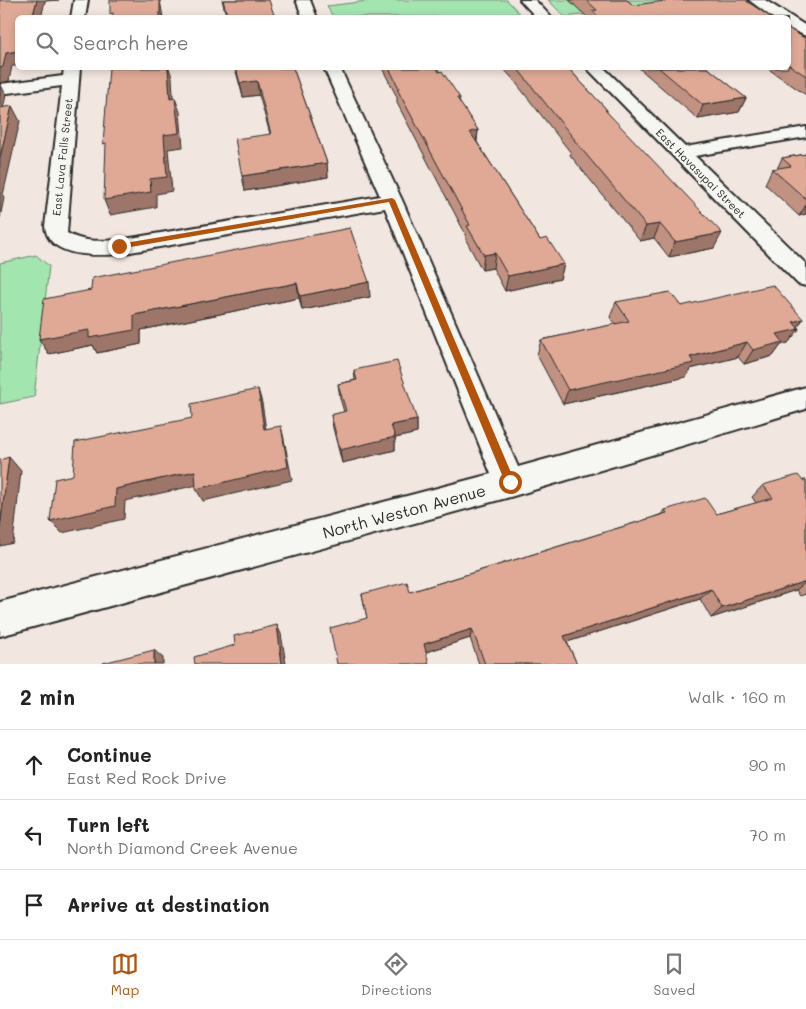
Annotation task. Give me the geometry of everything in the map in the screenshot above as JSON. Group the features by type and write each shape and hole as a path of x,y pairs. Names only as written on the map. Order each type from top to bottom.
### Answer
{"street":[{"path":"78,15 81,0"},
{"path":"303,0 309,15"},
{"path":"527,0 542,15"},
{"path":"756,0 778,15"},
{"path":"791,23 806,32"},
{"path":"333,70 392,200 510,482"},
{"name":"East Havasupai Street","path":"597,70 806,278"},
{"path":"0,89 71,74"},
{"name":"East Lava Falls Street","path":"71,74 56,226 57,236 65,242 81,248 119,246 392,200"},
{"path":"681,153 806,132"},
{"name":"North Weston Avenue","path":"0,619 510,482 806,398"}],"green space":[{"path":"375,0 507,0 521,15 332,15 327,6"},
{"path":"548,0 704,0 581,15 563,15"},
{"path":"36,255 49,266 34,397 0,404 0,263"}],"building":[{"path":"0,0 37,0 33,15 15,15 15,52 6,53 3,67 0,68"},
{"path":"110,0 160,1 160,15 110,14"},
{"path":"223,0 269,0 274,15 227,15"},
{"path":"586,0 627,0 633,5 673,0 745,0 768,15 597,15 592,11 597,10"},
{"path":"791,30 806,39 806,76 791,66"},
{"path":"109,70 168,70 170,99 175,98 179,133 164,135 167,177 150,179 151,192 104,200 106,143 103,144"},
{"path":"237,70 294,70 327,163 242,176 235,139 271,134 257,81 240,83"},
{"path":"390,70 442,71 478,130 470,132 540,240 547,238 564,264 508,276 495,253 484,255 467,226 470,225 397,89 399,88"},
{"path":"519,70 570,70 607,110 605,110 722,233 675,242 660,224 646,226"},
{"path":"661,70 711,70 746,98 703,105"},
{"path":"12,106 0,157 0,108"},
{"path":"806,154 806,199 772,169 791,166 782,158"},
{"path":"350,228 369,282 300,296 297,283 134,315 134,330 89,338 89,330 39,339 44,299 91,290 92,278"},
{"path":"773,285 803,319 793,322 799,329 777,334 783,342 753,350 747,342 690,357 694,363 568,390 541,340 629,321 616,302 670,292 681,306"},
{"path":"397,361 417,420 391,425 395,437 340,450 331,415 346,411 338,384 357,380 354,370"},
{"path":"258,389 264,429 281,426 288,467 196,489 195,471 116,489 115,506 50,521 55,479 73,475 75,442 192,418 191,404"},
{"path":"9,457 0,527 0,460"},
{"path":"798,475 803,481 806,480 806,581 722,608 711,589 564,636 577,664 485,664 472,629 424,644 429,664 337,664 330,628 367,618 362,594 407,582 410,592 667,513 665,510 705,498 716,514 773,498 763,485"},
{"path":"277,625 282,664 195,664 194,657 235,645 234,636"},
{"path":"154,650 154,664 103,664 103,663"}],"route":[{"path":"119,246 392,200 510,482"}]}
